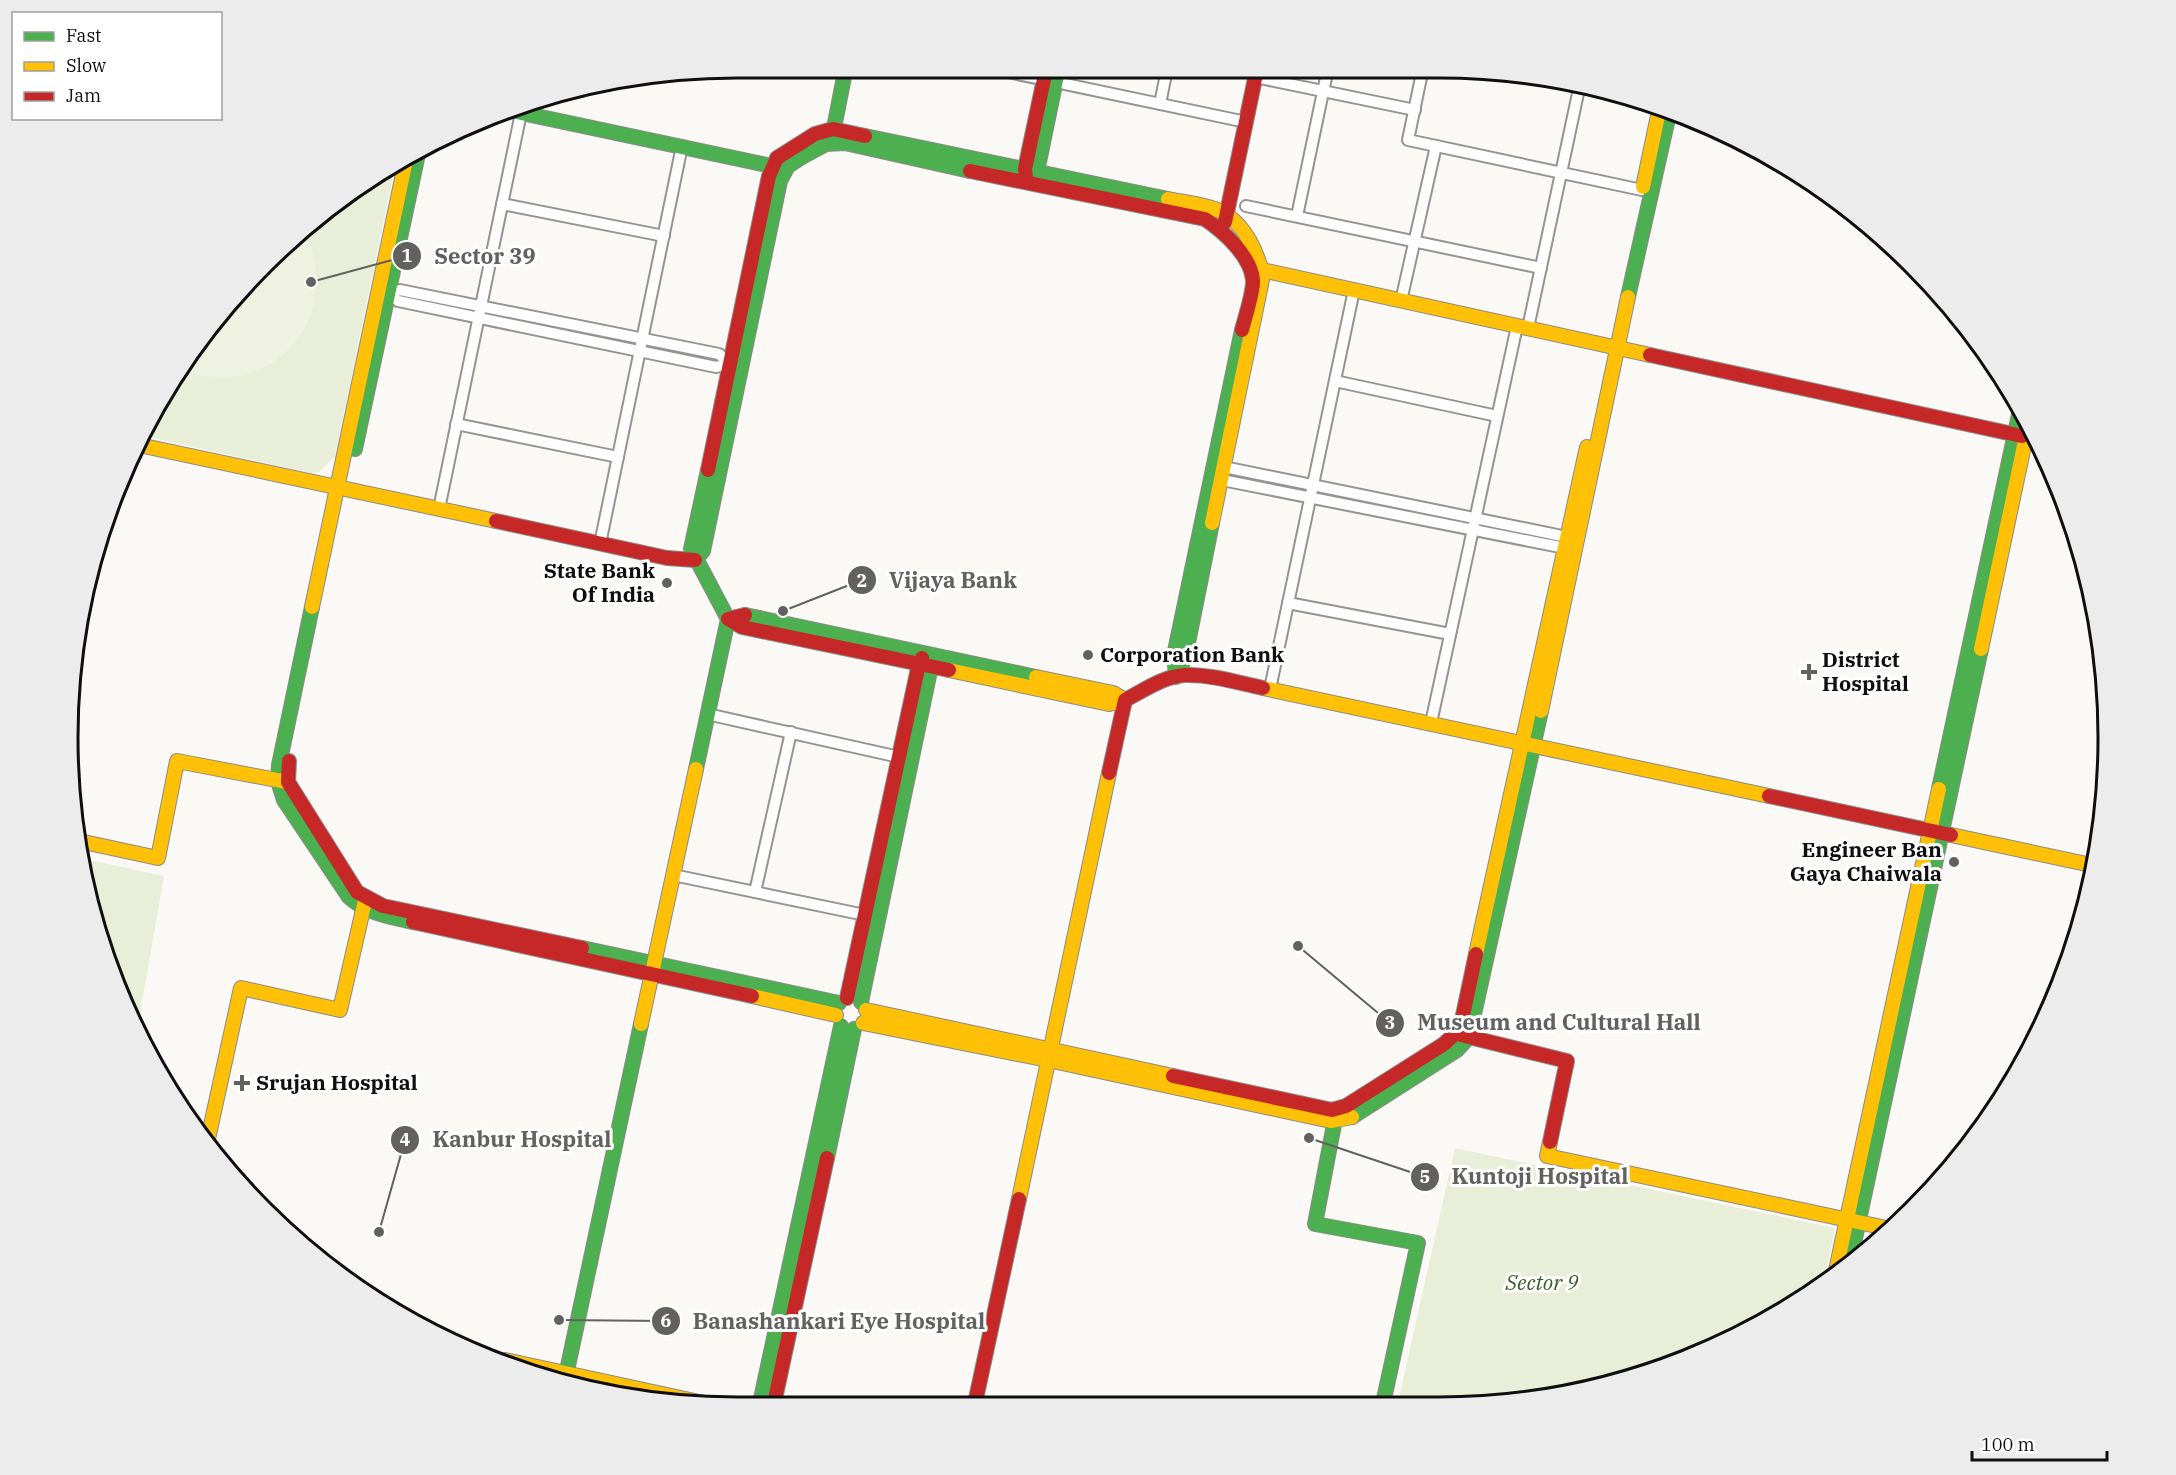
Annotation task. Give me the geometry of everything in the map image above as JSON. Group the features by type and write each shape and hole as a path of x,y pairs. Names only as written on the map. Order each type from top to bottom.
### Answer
{"street":[{"path":"830,144 843,78"},
{"path":"1030,175 1050,78"},
{"path":"1062,78 1160,104 1246,122"},
{"path":"1160,104 1165,78"},
{"path":"1223,230 1255,78"},
{"path":"1275,78 1323,91 1415,110"},
{"path":"1297,216 1326,78"},
{"path":"1421,78 1408,140 1642,190"},
{"path":"1431,723 1497,416 1541,268 1579,94"},
{"path":"523,114 780,167"},
{"path":"1613,347 1658,116"},
{"path":"439,509 502,204 513,118"},
{"path":"1463,1035 1462,1020 1528,744 1569,543 1668,119"},
{"path":"695,560 703,551 780,181 780,167 777,158 815,134 833,129 1030,175 1205,219 1223,230 1248,262 1263,275 1185,658 1176,677"},
{"path":"1125,700 1113,693 742,627 728,619 691,549 768,176 780,167 826,144 845,143 1215,209 1236,221 1258,257 1174,656 1176,677"},
{"path":"600,544 682,146"},
{"path":"1401,301 1436,146"},
{"path":"416,162 279,765 284,800 349,897 365,903 374,914 652,969 1049,1055 1332,1110 1336,1115"},
{"path":"342,489 404,168"},
{"path":"502,204 664,236"},
{"path":"1246,206 1541,268"},
{"path":"1256,271 2023,433"},
{"path":"1270,689 1354,291"},
{"path":"388,294 398,301 480,312 719,354 730,363"},
{"path":"480,312 716,367 730,363"},
{"path":"1335,381 1497,416"},
{"path":"456,424 618,457"},
{"path":"1840,1261 1853,1221 1936,832 2025,437"},
{"path":"146,446 666,558 695,560"},
{"path":"1223,473 1313,485 1475,518 1569,543"},
{"path":"1223,473 1311,498 1473,530 1569,543"},
{"path":"1288,603 1450,634"},
{"path":"566,1375 728,619"},
{"path":"761,1397 851,1013 865,915 899,757 925,661"},
{"path":"775,1397 851,1013 925,661"},
{"path":"1125,700 1156,684 1184,675 1220,679 2085,864"},
{"path":"976,1397 1125,700"},
{"path":"707,714 899,757"},
{"path":"755,892 791,732"},
{"path":"87,843 158,858 177,761 283,782"},
{"path":"673,875 865,915"},
{"path":"209,1133 241,988 340,1010 365,903"},
{"path":"1384,1397 1418,1243 1315,1224 1336,1115 1363,1095 1444,1044 1463,1035 1567,1061 1547,1156 1880,1227"},
{"path":"1851,1252 1853,1221"}],"green space":[{"path":"393,175 335,456 319,472 311,473 151,437 189,371 214,336 271,271 336,214"},
{"path":"307,239 316,270 316,291 312,311 291,347 275,361 246,374 218,377 188,373 214,336 271,271"},
{"path":"90,860 164,876 140,1015 113,949 100,908"},
{"name":"Sector 9","path":"1455,1148 1835,1228 1826,1271 1768,1309 1691,1347 1609,1375 1567,1384 1482,1396 1399,1397"}],"traffic: fast":[{"path":"832,138 844,78"},
{"path":"1031,178 1037,172 1056,78"},
{"path":"525,114 781,168"},
{"path":"1628,297 1668,120"},
{"path":"865,136 1168,199"},
{"path":"695,560 703,551 780,181 788,166 826,144 845,143 970,171"},
{"path":"355,449 416,162"},
{"path":"1176,675 1174,656 1242,330"},
{"path":"1939,789 2017,422"},
{"path":"696,769 728,619 691,549 708,470"},
{"path":"1176,677 1185,658 1212,523"},
{"path":"312,607 279,765 278,781 284,800 349,897 371,911 413,922"},
{"path":"745,615 1036,677"},
{"path":"1852,1250 1981,649"},
{"path":"861,1002 931,666 927,658"},
{"path":"1352,1117 1457,1050 1469,1037 1541,711"},
{"path":"582,948 839,1003"},
{"path":"566,1375 641,1024"},
{"path":"761,1397 841,1026"},
{"path":"827,1158 854,1029"},
{"path":"1336,1114 1315,1224 1418,1243 1384,1397"}],"traffic: slow":[{"path":"1643,187 1658,116"},
{"path":"312,607 404,168"},
{"path":"1168,199 1215,209 1233,220 1252,245 1263,275 1212,523"},
{"path":"1256,271 1262,270 1650,355"},
{"path":"1541,711 1628,297"},
{"path":"1981,649 2026,438"},
{"path":"146,446 496,521"},
{"path":"1476,954 1587,447"},
{"path":"949,670 1109,704 1125,700 1113,693 1036,677"},
{"path":"1263,688 1769,796"},
{"path":"87,843 158,858 177,761 287,782"},
{"path":"641,1024 696,769"},
{"path":"1019,1199 1109,773"},
{"path":"1838,1263 1939,789"},
{"path":"1951,835 2085,864"},
{"path":"209,1133 241,988 340,1010 365,901"},
{"path":"752,996 836,1015"},
{"path":"866,1010 1173,1076"},
{"path":"863,1023 1331,1121 1352,1117"},
{"path":"1550,1142 1547,1156 1880,1227"},
{"path":"551,1370 639,1389"}],"traffic: jam":[{"path":"1026,178 1025,169 1044,78"},
{"path":"1225,222 1255,78"},
{"path":"708,470 769,176 777,158 815,134 833,129 865,136"},
{"path":"970,171 1205,219 1235,245 1251,271 1252,291 1242,330"},
{"path":"1650,355 2022,436"},
{"path":"496,521 667,558 695,560"},
{"path":"745,615 728,619 742,627 949,670"},
{"path":"847,998 922,658"},
{"path":"1109,773 1125,700 1162,681 1185,675 1214,677 1263,688"},
{"path":"289,761 288,782 357,892 383,906 582,948"},
{"path":"1769,796 1951,835"},
{"path":"413,922 752,996"},
{"path":"1173,1076 1332,1110 1346,1106 1444,1044 1456,1033 1462,1020 1476,954"},
{"path":"1461,1035 1567,1061 1550,1142"},
{"path":"775,1397 827,1158"},
{"path":"976,1397 1019,1199"}],"place":[{"name":"Sector 39","path":"311,282"},
{"name":"State Bank Of India","path":"667,583"},
{"name":"Vijaya Bank","path":"783,611"},
{"name":"Corporation Bank","path":"1088,655"},
{"name":"District Hospital","path":"1809,672"},
{"name":"Engineer Ban Gaya Chaiwala","path":"1954,862"},
{"name":"Museum and Cultural Hall","path":"1298,946"},
{"name":"Srujan Hospital","path":"242,1083"},
{"name":"Kuntoji Hospital","path":"1309,1138"},
{"name":"Kanbur Hospital","path":"379,1232"},
{"name":"Banashankari Eye Hospital","path":"559,1320"}]}
